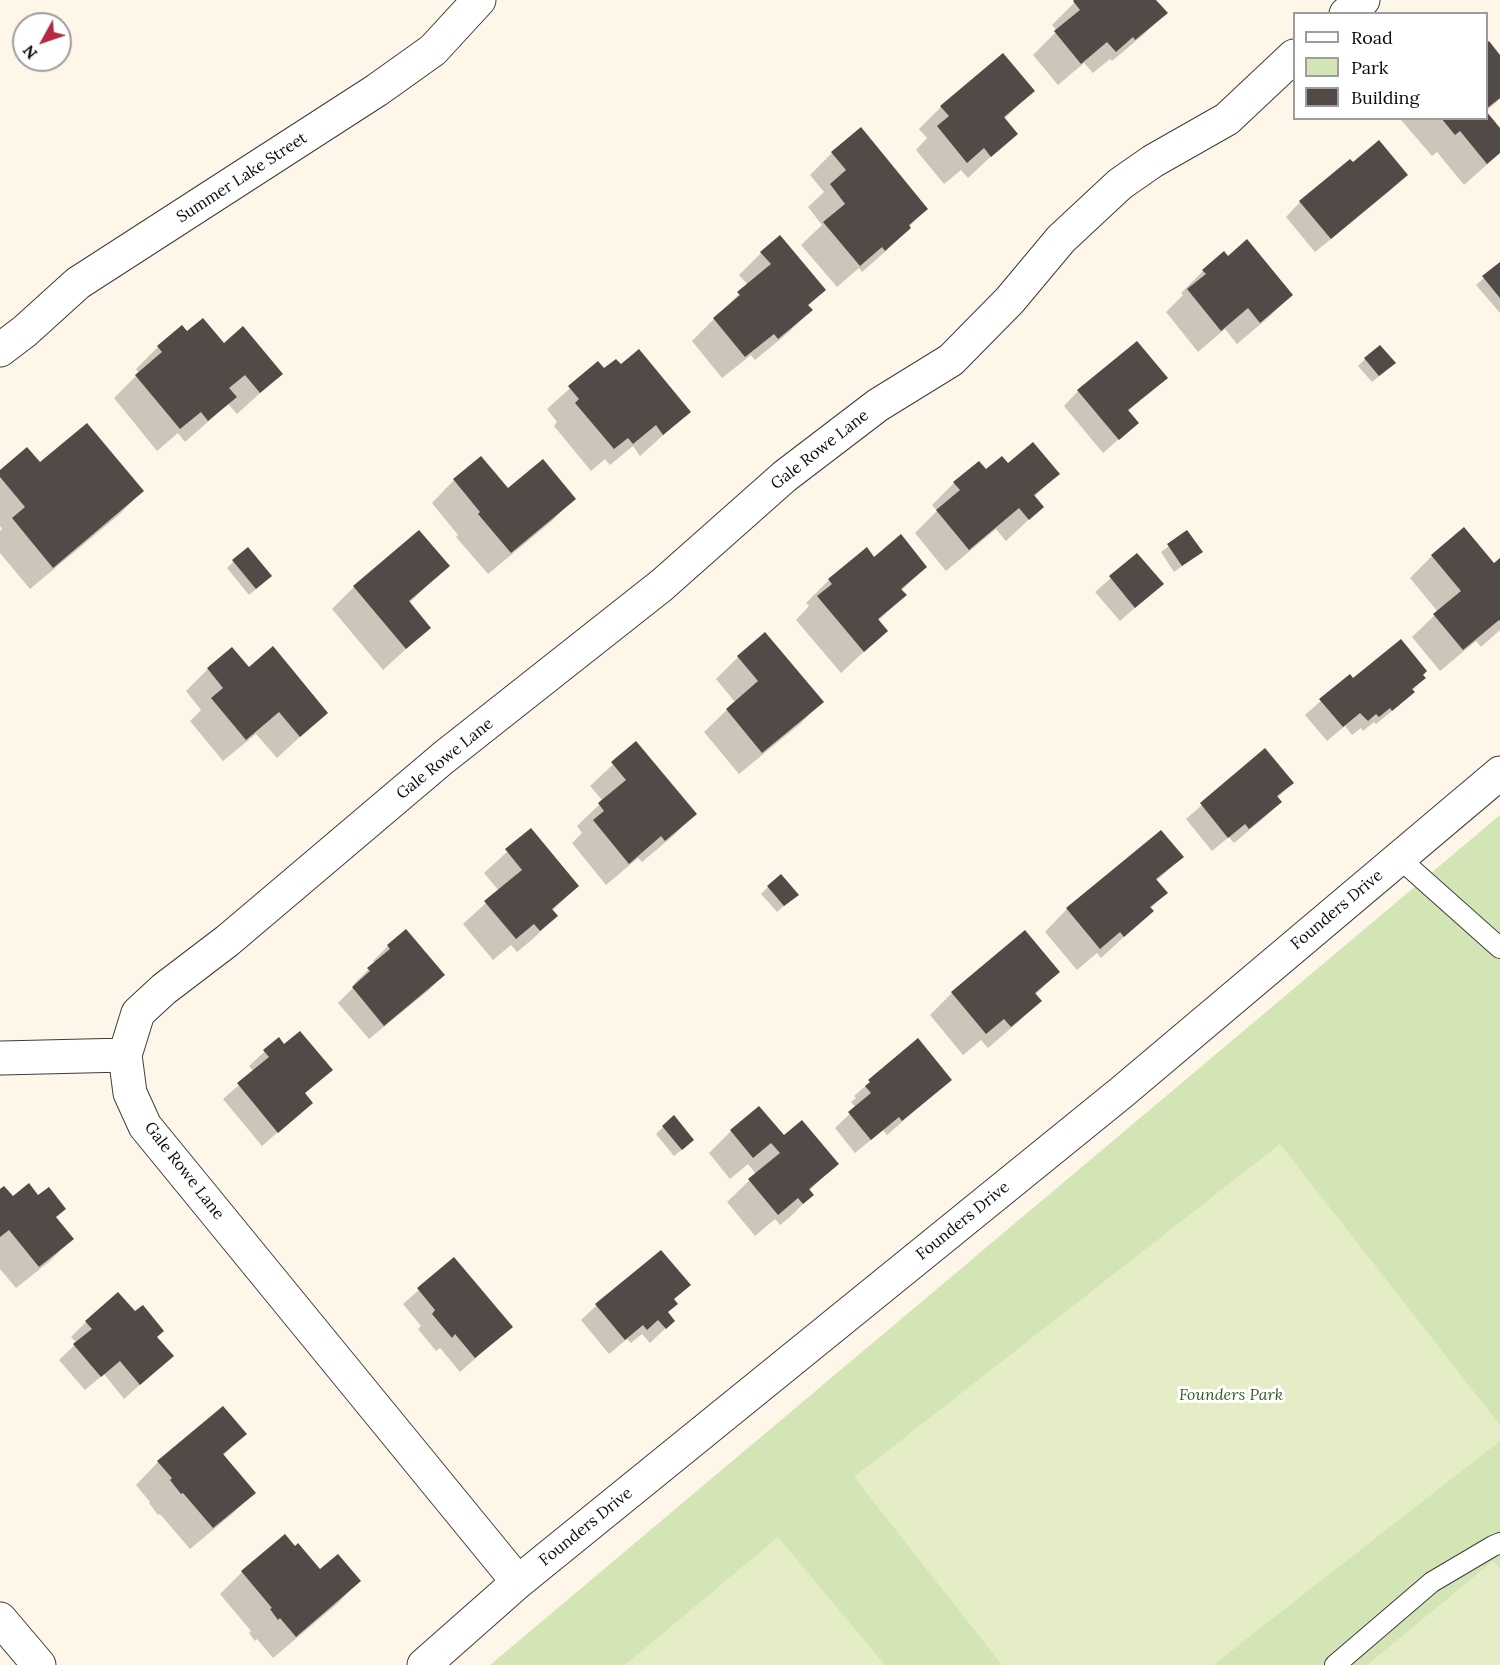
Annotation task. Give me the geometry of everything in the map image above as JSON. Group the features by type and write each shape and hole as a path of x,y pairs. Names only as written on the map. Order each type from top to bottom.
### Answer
{"street":[{"name":"Summer Lake Street","path":"0,350 25,331 78,283 377,90 433,50 479,0"},
{"path":"1349,12 1363,0"},
{"name":"Gale Rowe Lane","path":"519,1582 146,1126 130,1093 125,1055 138,1013 164,989 227,941 443,758 662,585 785,476 878,405 951,360 1010,300 1061,239 1120,184 1153,161 1227,119 1293,57"},
{"name":"Founders Drive","path":"424,1665 519,1582 1122,1092 1500,773"},
{"path":"2,1058 125,1055"},
{"path":"0,1619 39,1665"}],"lane":[{"path":"1399,858 1500,948"},
{"path":"1335,1665 1432,1582 1500,1543"}],"green space":[{"name":"Founders Park","path":"1500,815 1500,1665 490,1665"},
{"path":"1280,1144 1500,1425 1500,1441 1213,1665 1002,1665 854,1477"},
{"path":"778,1537 885,1665 625,1665"},
{"path":"1493,1561 1500,1569 1500,1665 1367,1665"}],"building":[{"path":"1074,0 1156,0 1168,13 1135,40 1133,37 1116,52 1107,42 1081,64 1054,31 1080,10"},
{"path":"1488,42 1500,55 1500,98 1488,107"},
{"path":"1003,53 1035,91 1004,117 1018,134 991,157 984,148 967,163 937,126 949,116 940,106"},
{"path":"1488,113 1500,128 1500,153 1487,164 1460,131 1455,135 1443,120 1488,120"},
{"path":"861,127 928,209 909,225 911,228 885,251 882,247 860,266 823,222 845,204 830,184 846,170 831,152"},
{"path":"1379,140 1408,175 1331,239 1299,201 1350,159 1353,162"},
{"path":"780,235 826,290 808,305 813,310 778,339 774,334 745,357 713,318 740,295 737,292 771,264 760,252"},
{"path":"1247,239 1293,295 1260,323 1248,308 1221,331 1187,289 1206,274 1202,270 1224,251 1228,256"},
{"path":"1500,262 1500,298 1482,276"},
{"path":"203,318 224,343 243,326 283,374 260,393 245,375 229,388 237,397 208,421 201,412 180,429 135,375 162,352 157,346 182,325 187,331"},
{"path":"1137,341 1168,378 1128,410 1139,423 1119,440 1077,390"},
{"path":"1380,345 1396,363 1379,376 1364,358"},
{"path":"639,349 691,412 663,435 656,425 633,444 628,438 614,449 575,403 579,399 568,386 598,361 604,368 616,359 621,364"},
{"path":"87,423 144,491 53,568 12,518 25,507 0,477 0,470 27,447 40,462"},
{"path":"1033,442 1060,474 1034,495 1044,507 1029,520 1019,508 969,550 936,510 960,490 953,482 979,461 986,469 1002,456 1008,463"},
{"path":"481,456 508,488 543,459 576,499 511,553 478,514 480,512 453,479"},
{"path":"1464,527 1494,563 1500,558 1500,621 1463,650 1433,614 1461,591 1431,555"},
{"path":"419,530 450,566 409,601 431,628 406,649 353,586"},
{"path":"1187,530 1203,552 1182,566 1167,544"},
{"path":"901,534 927,567 901,589 907,595 878,619 888,631 864,652 817,596 832,584 828,579 867,547 874,557"},
{"path":"248,547 272,576 256,589 232,560"},
{"path":"1137,553 1164,584 1135,608 1109,576"},
{"path":"765,632 824,702 762,753 726,709 758,681 737,656"},
{"path":"1401,639 1427,671 1423,675 1426,678 1412,689 1415,692 1392,711 1390,708 1379,717 1376,714 1368,721 1360,713 1343,727 1319,699 1350,674 1353,678"},
{"path":"273,646 328,713 300,737 279,712 246,740 211,698 223,688 207,668 232,647 249,667"},
{"path":"636,741 697,814 665,841 661,836 629,864 593,820 604,811 598,803 626,780 611,762"},
{"path":"1265,748 1294,783 1277,796 1282,802 1249,829 1245,824 1228,838 1200,803"},
{"path":"531,828 579,886 552,909 558,916 540,931 534,924 516,939 484,901 522,870 505,849"},
{"path":"1161,830 1184,857 1156,879 1168,893 1150,907 1154,911 1124,937 1120,932 1100,949 1066,908"},
{"path":"781,874 799,895 784,906 767,886"},
{"path":"406,929 445,975 384,1026 352,987 370,971 367,968 390,949 387,945"},
{"path":"1025,930 1060,972 1035,993 1042,1001 1011,1027 1004,1019 986,1034 951,992"},
{"path":"300,1031 333,1070 305,1093 313,1103 278,1133 237,1083 269,1057 263,1050 279,1037 284,1044"},
{"path":"918,1038 952,1080 902,1121 899,1117 871,1140 848,1112 871,1093 865,1086 870,1082 868,1080"},
{"path":"759,1106 784,1135 802,1120 839,1164 809,1189 814,1195 803,1204 798,1198 778,1215 748,1179 780,1153 771,1143 753,1158 730,1130"},
{"path":"674,1115 694,1140 682,1150 662,1126"},
{"path":"29,1183 38,1195 49,1187 66,1209 56,1217 74,1239 39,1267 9,1230 0,1237 0,1189 4,1186 13,1196"},
{"path":"661,1250 691,1285 674,1299 678,1304 668,1312 675,1321 666,1329 658,1320 647,1330 643,1325 625,1340 595,1304"},
{"path":"454,1257 513,1327 475,1358 455,1334 452,1338 432,1314 435,1310 417,1288"},
{"path":"118,1292 135,1311 143,1305 164,1331 157,1337 174,1356 140,1385 120,1361 101,1377 73,1344 92,1329 85,1321"},
{"path":"223,1406 247,1434 223,1454 256,1493 213,1528 183,1493 181,1494 170,1480 172,1478 157,1461"},
{"path":"285,1534 295,1546 298,1543 320,1569 338,1554 361,1581 296,1637 280,1618 278,1620 270,1609 272,1608 241,1571"}]}
